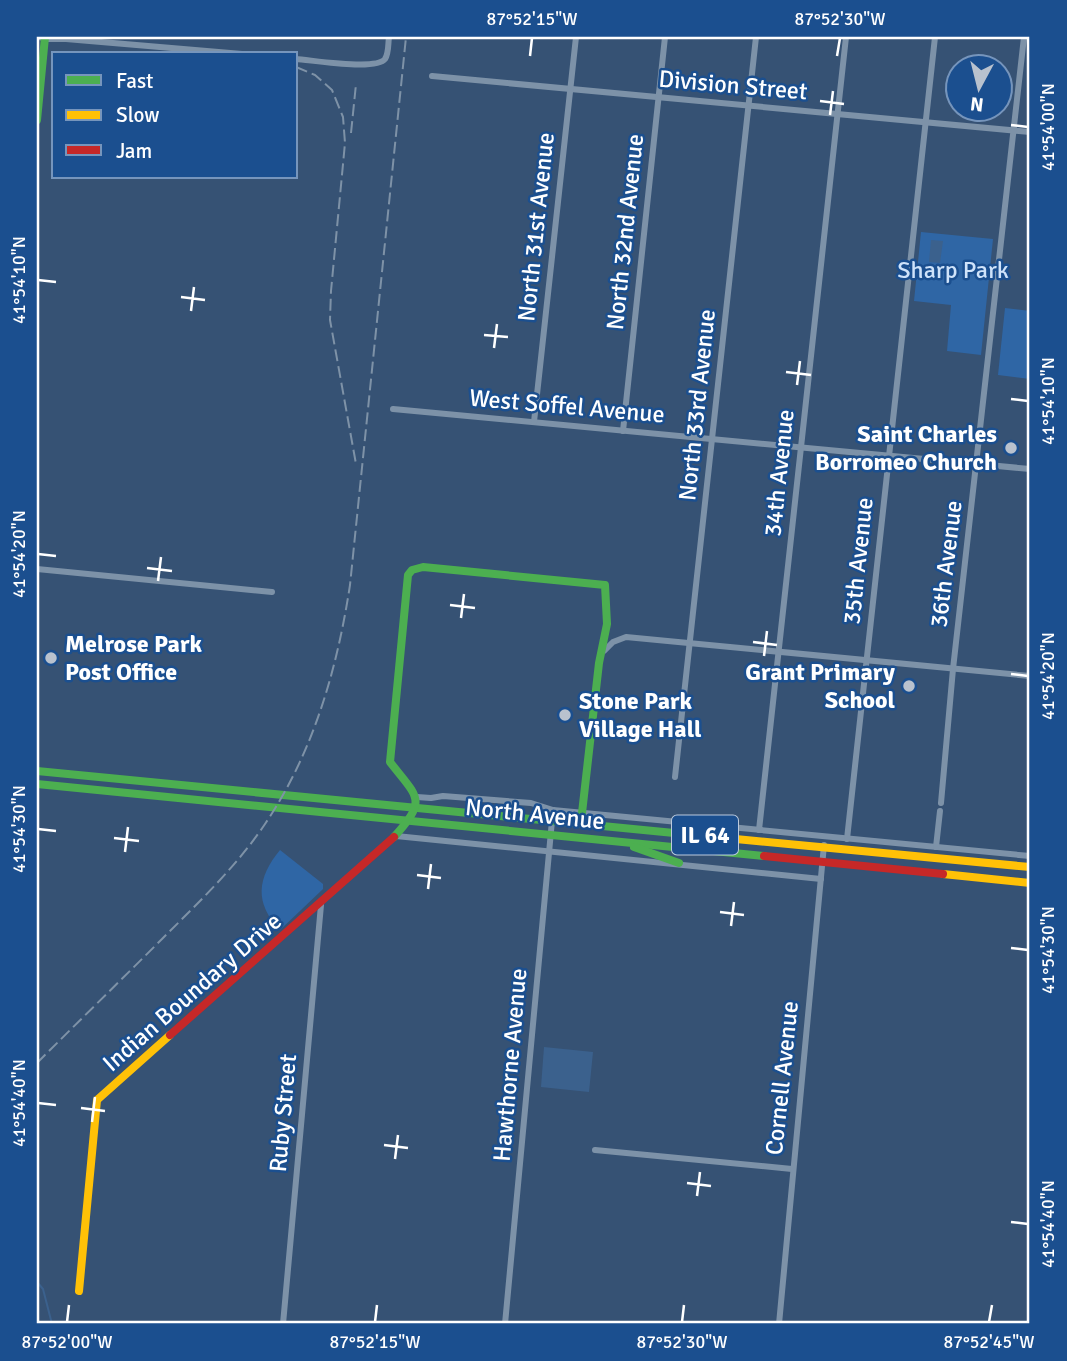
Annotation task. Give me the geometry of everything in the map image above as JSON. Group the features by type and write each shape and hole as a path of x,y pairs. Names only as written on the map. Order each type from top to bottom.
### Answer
{"main road":[{"path":"37,120 41,39"},
{"path":"417,808 417,797 390,762 408,575 412,570 423,567 605,585 608,597 604,651 599,663 582,813"},
{"name":"North Avenue","path":"37,771 1030,867"},
{"path":"61,787 62,773"},
{"path":"112,792 113,778"},
{"name":"North Avenue","path":"37,785 1029,882"},
{"name":"Indian Boundary Drive","path":"79,1291 97,1100 321,905 396,836 417,808"},
{"path":"617,827 626,817"},
{"path":"671,818 674,828 685,833"},
{"path":"612,842 679,863"}],"street":[{"path":"298,59 371,65 384,61 389,37"},
{"name":"North 31st Avenue","path":"534,422 576,37"},
{"name":"North 32nd Avenue","path":"623,431 665,37"},
{"name":"North 33rd Avenue","path":"675,777 756,37"},
{"name":"34th Avenue","path":"759,830 846,37"},
{"name":"35th Avenue","path":"847,839 935,37"},
{"name":"36th Avenue","path":"936,847 953,669 1024,37"},
{"path":"41,39 219,52"},
{"name":"Division Street","path":"432,76 1030,132"},
{"name":"West Soffel Avenue","path":"393,409 1030,469"},
{"path":"37,569 272,592"},
{"path":"604,651 613,642 626,637 1030,676"},
{"name":"North Avenue","path":"417,797 431,799 443,796 531,803 553,810 671,818 825,837 1030,856"},
{"name":"Hawthorne Avenue","path":"505,1324 553,810"},
{"name":"North Avenue","path":"396,836 821,878"},
{"name":"Cornell Avenue","path":"779,1324 825,837"},
{"name":"Ruby Street","path":"283,1324 321,905"},
{"path":"595,1150 792,1169"}],"green space":[{"name":"Sharp Park","path":"921,232 993,239 981,355 947,351 951,305 914,301"},
{"path":"1005,308 1030,311 1030,379 998,375"},
{"path":"280,850 323,884 323,889 280,930 266,910 262,890 267,871"}],"shaded area":[{"path":"931,240 943,241 940,263 929,262"},
{"path":"544,1047 593,1052 589,1092 541,1087"}],"waterway":[{"path":"37,1282 43,1289 52,1324"}],"railway":[{"path":"37,1063 203,898 242,855 282,797 297,769 321,710 338,648 350,585 406,37"},
{"path":"298,68 315,75 332,90 343,117 345,143 330,320 356,464"},
{"path":"351,133 356,84"}],"traffic: fast":[{"path":"37,120 45,37"},
{"path":"394,837 415,806 413,792 390,762 408,575 412,570 423,567 605,585 607,624 599,663 582,813"},
{"path":"37,771 715,837"},
{"path":"37,784 764,856"},
{"path":"634,847 679,863"}],"traffic: slow":[{"path":"715,837 1030,867"},
{"path":"943,874 1030,883"},
{"path":"79,1291 97,1100 170,1035"}],"traffic: jam":[{"path":"170,1035 394,837"},
{"path":"764,856 943,874"}],"place":[{"name":"Saint Charles Borromeo Church","path":"1011,448"},
{"name":"Melrose Park Post Office","path":"51,658"},
{"name":"Grant Primary School","path":"909,686"},
{"name":"Stone Park Village Hall","path":"565,715"}]}
